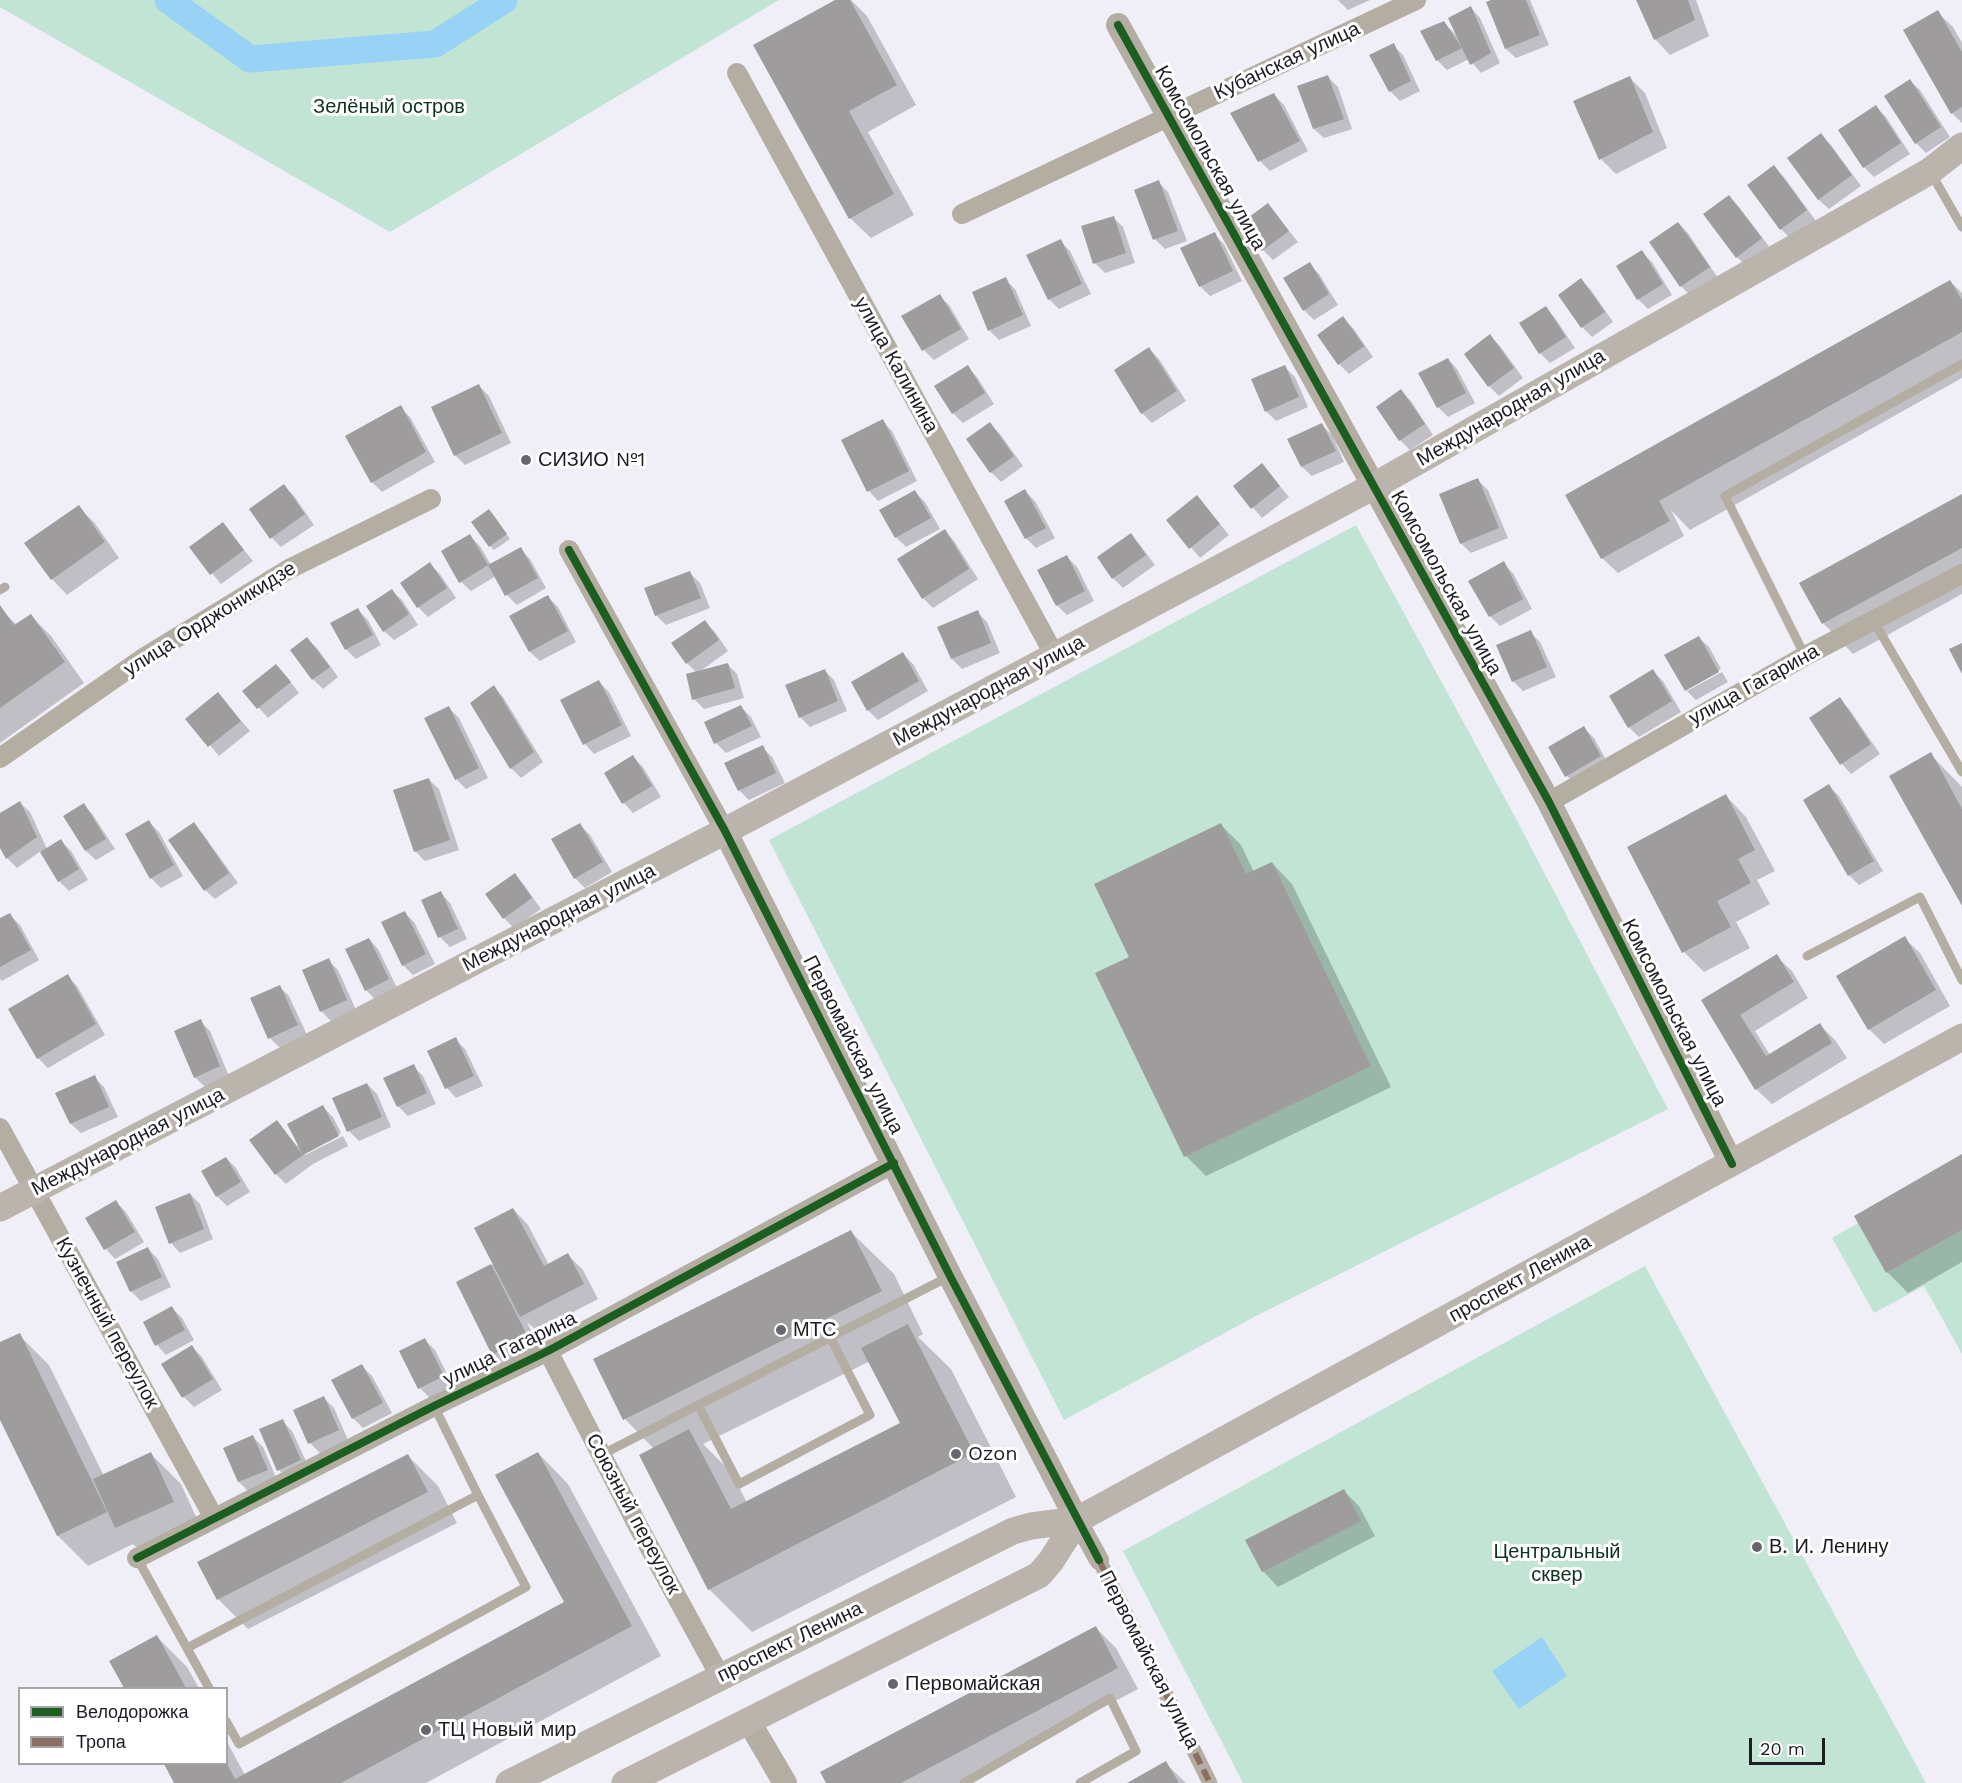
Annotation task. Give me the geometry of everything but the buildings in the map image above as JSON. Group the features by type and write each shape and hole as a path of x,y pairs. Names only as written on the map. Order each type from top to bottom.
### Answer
{"main road":[{"name":"Международная улица","path":"0,1208 725,831 1374,486 1930,171 1962,146"},
{"name":"проспект Ленина","path":"509,1783 1013,1531 1031,1526 1077,1520 1962,1037"},
{"name":"проспект Ленина","path":"626,1783 1039,1575 1051,1562 1077,1520"}],"street":[{"name":"Кубанская улица","path":"962,213 1416,0"},
{"name":"Комсомольская улица","path":"1118,25 1549,802 1732,1164"},
{"name":"улица Калинина","path":"737,73 1055,656"},
{"name":"улица Орджоникидзе","path":"0,758 145,657 289,569 431,499"},
{"name":"Первомайская улица","path":"569,550 725,831 950,1276 1099,1560 1210,1783"},
{"name":"улица Гагарина","path":"1549,802 1805,656 1962,574"},
{"name":"Кузнечный переулок","path":"0,1128 214,1518"},
{"name":"улица Гагарина","path":"137,1558 434,1406 548,1351 894,1163"},
{"name":"Союзный переулок","path":"548,1351 601,1455 720,1676"},
{"path":"748,1720 785,1783"}],"lane":[{"path":"1930,171 1962,226"},
{"path":"1805,656 1725,496 1962,364"},
{"path":"1873,620 1962,772"},
{"path":"1807,956 1920,897 1962,980"},
{"path":"601,1455 950,1276"},
{"path":"698,1405 739,1484 870,1415 830,1337"},
{"path":"228,1725 239,1744 526,1587 434,1406"},
{"path":"187,1648 478,1495"},
{"path":"137,1558 208,1687"},
{"path":"964,1783 1110,1698 1136,1751 1080,1783"}],"green space":[{"name":"Зелёный остров","path":"0,0 779,0 390,232 0,7"},
{"path":"1356,525 1514,815 1668,1109 1256,1316 1064,1420 769,840"},
{"path":"1858,1223 1886,1273 1962,1230 1962,1354 1924,1286 1874,1313 1832,1238"},
{"name":"Центральный сквер","path":"1645,1266 1926,1783 1243,1783 1123,1551"}],"water":[{"path":"1542,1637 1567,1676 1519,1709 1492,1671"}],"waterway":[{"path":"168,0 250,59 435,44 504,0"}],"marked path":[{"path":"1099,1560 1210,1783"}],"cycle path":[{"path":"1118,25 1549,802 1732,1164"},
{"path":"569,550 725,831 950,1276 1099,1560"},
{"path":"137,1558 434,1406 548,1351 894,1163"}],"place":[{"name":"СИЗИО №1","path":"526,460"},
{"name":"МТС","path":"781,1330"},
{"name":"Ozon","path":"956,1454"},
{"name":"В. И. Ленину","path":"1757,1547"},
{"name":"Первомайская","path":"893,1684"},
{"name":"ТЦ Новый мир","path":"426,1730"}]}
